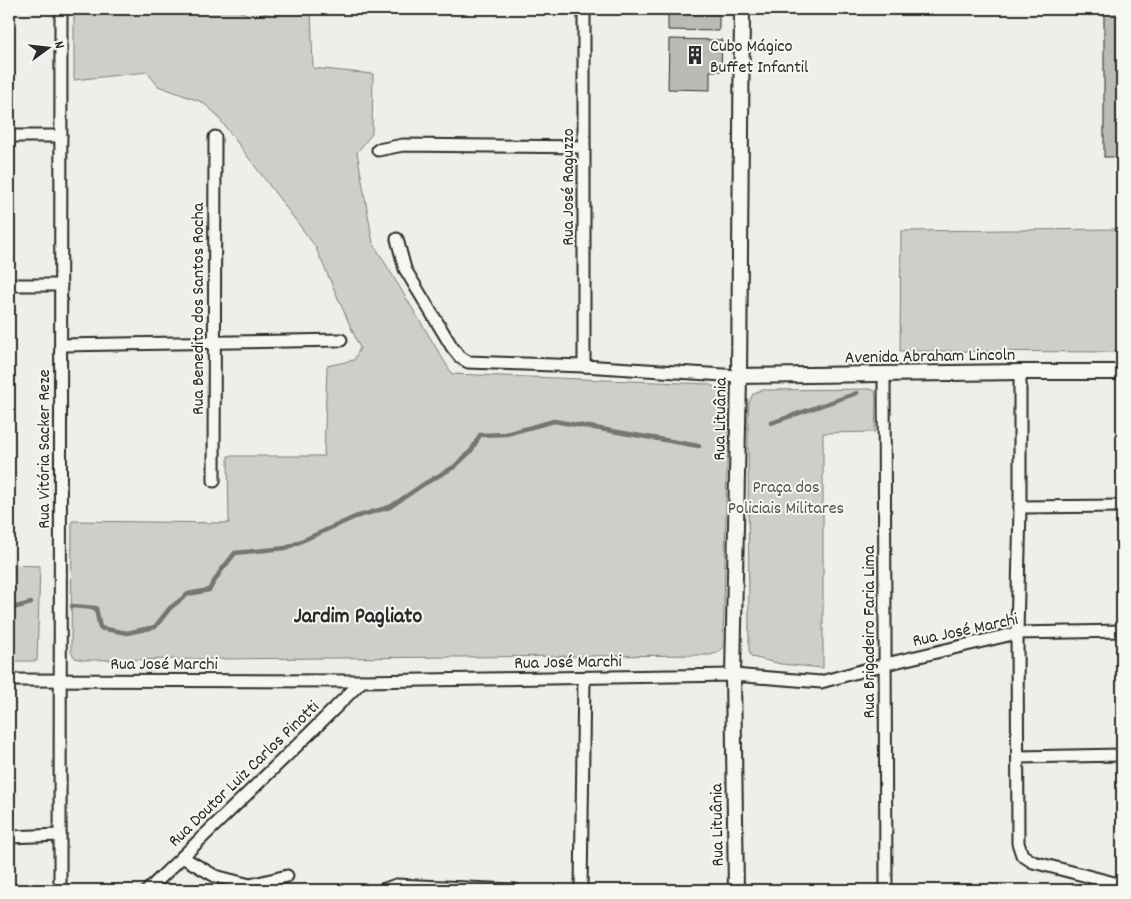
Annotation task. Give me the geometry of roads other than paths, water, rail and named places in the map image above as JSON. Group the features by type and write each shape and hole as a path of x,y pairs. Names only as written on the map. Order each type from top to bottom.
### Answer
{"street":[{"name":"Rua Vitória Sacker Reze","path":"60,890 61,9"},
{"name":"Rua José Raguzzo","path":"584,9 584,366"},
{"name":"Rua Lituânia","path":"736,890 733,675 739,376 742,9"},
{"path":"9,136 61,136"},
{"name":"Rua Benedito dos Santos Rocha","path":"214,480 215,137"},
{"path":"378,150 403,145 584,147"},
{"path":"397,239 405,269 452,347 460,357 468,362 584,366 739,376"},
{"path":"9,285 61,285"},
{"path":"61,345 341,340"},
{"path":"1020,372 1018,843 1022,855 1033,862 1122,885"},
{"name":"Avenida Abraham Lincoln","path":"739,376 1122,372"},
{"name":"Rua Brigadeiro Faria Lima","path":"884,374 886,890"},
{"path":"1020,506 1122,506"},
{"name":"Rua José Marchi","path":"9,680 362,681 733,675 822,682 886,664 1018,633 1122,631"},
{"path":"581,890 584,678"},
{"name":"Rua Doutor Luiz Carlos Pinotti","path":"148,890 362,681"},
{"path":"1018,757 1122,755"},
{"path":"9,837 60,836"},
{"path":"182,857 215,876 250,885 287,876"},
{"path":"382,890 396,885 515,890"}],"waterway":[{"path":"771,423 857,393"},
{"path":"72,606 96,608 100,628 127,633 155,627 170,608 188,594 209,590 235,553 286,548 355,517 390,507 454,467 471,451 480,435 506,434 554,421 699,446"},
{"path":"9,609 31,603"}],"place":[{"name":"Cubo Mágico Buffet Infantil","path":"695,55"}],"district":[{"name":"Jardim Pagliato","path":"358,614"}],"park label":[{"name":"Praça dos Policiais Militares","path":"786,496"}]}
